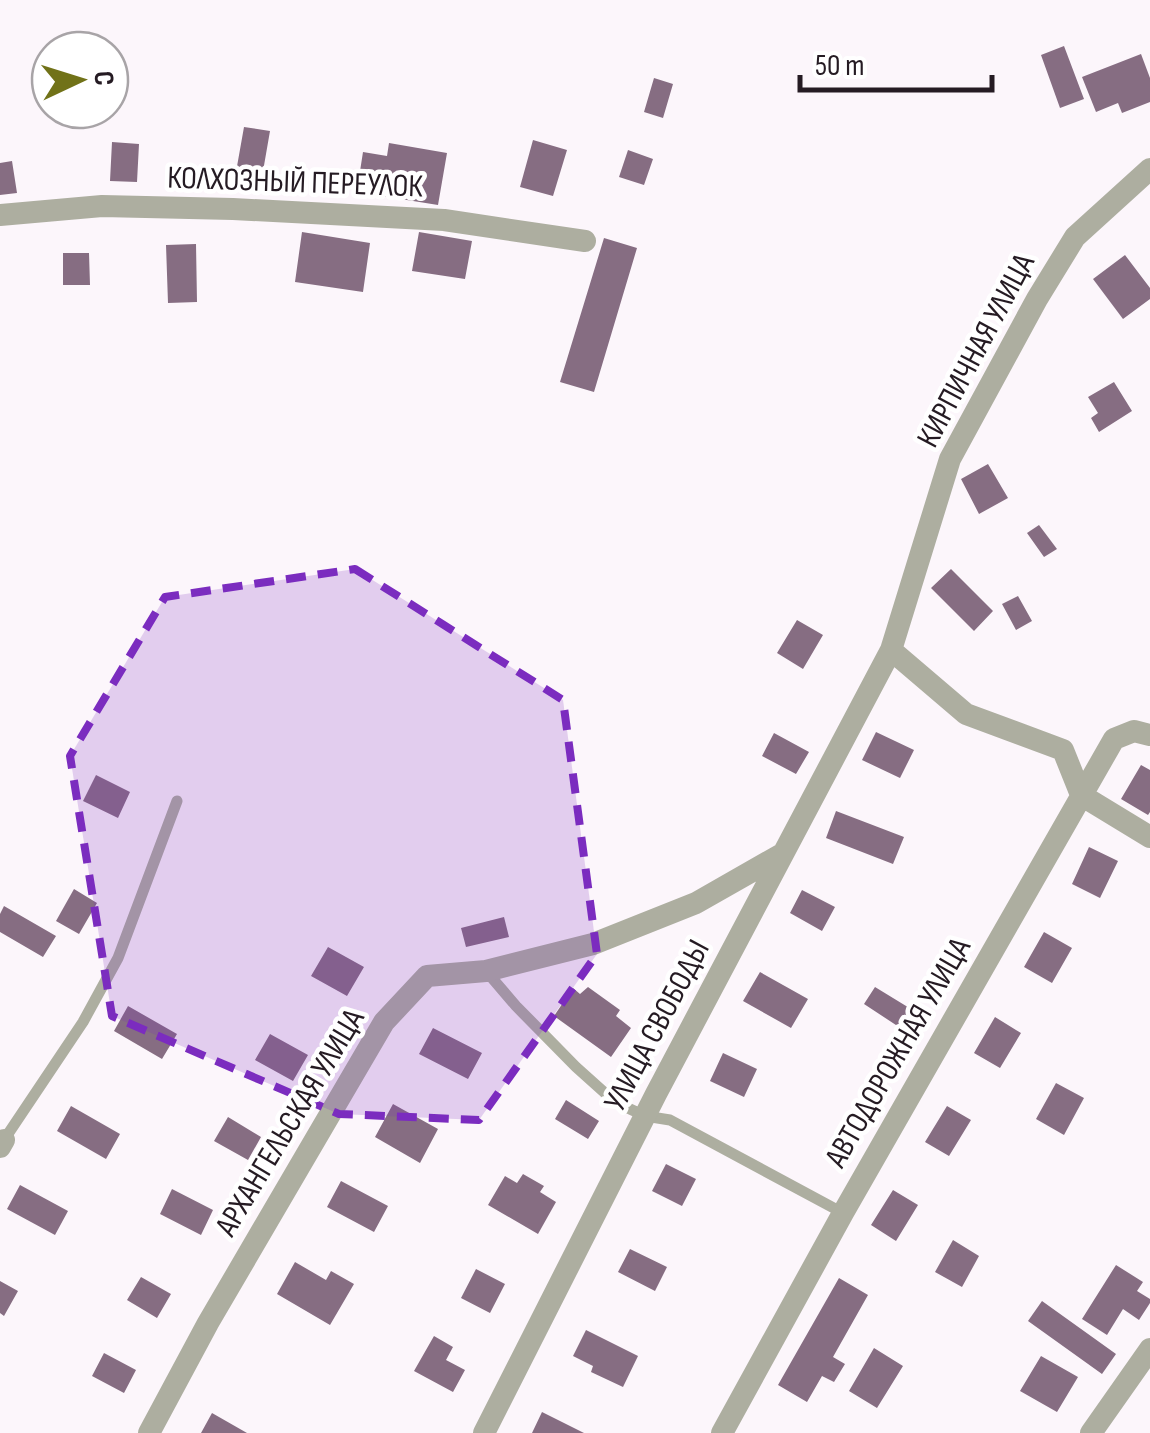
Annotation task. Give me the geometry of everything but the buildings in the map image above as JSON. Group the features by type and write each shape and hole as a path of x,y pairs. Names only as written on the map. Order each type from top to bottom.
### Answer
{"street":[{"name":"КИРПИЧНАЯ УЛИЦА","path":"891,650 958,444 1075,237 1150,169"},
{"name":"КОЛХОЗНЫЙ ПЕРЕУЛОК","path":"0,216 102,206 232,209 444,220 585,241"},
{"path":"891,650 966,714 1063,750 1081,796 1150,838"},
{"name":"УЛИЦА СВОБОДЫ","path":"484,1433 645,1116 891,650"},
{"name":"АВТОДОРОЖНАЯ УЛИЦА","path":"722,1433 1114,739 1134,731 1150,734"},
{"name":"АРХАНГЕЛЬСКАЯ УЛИЦА","path":"149,1433 208,1323 384,1022 427,976 486,971 593,944 696,903 784,853"},
{"path":"1091,1433 1150,1349"}],"lane":[{"path":"1,1140 83,1022 118,958 176,800"},
{"path":"486,971 576,1067 616,1102 645,1116 670,1120 843,1213"}],"highlighted area":[{"path":"355,569 563,700 597,954 479,1120 339,1114 112,1016 70,756 165,597"}]}
